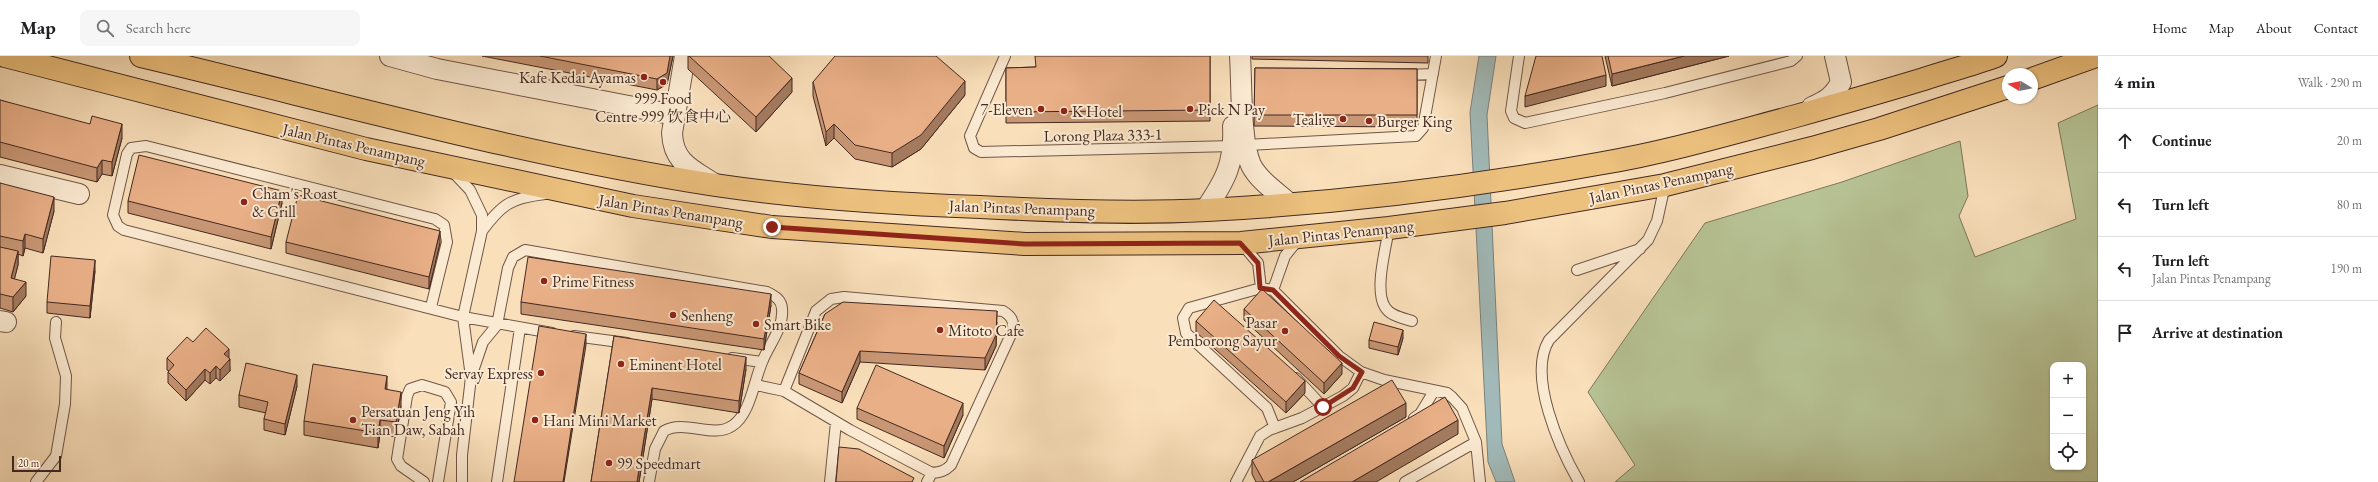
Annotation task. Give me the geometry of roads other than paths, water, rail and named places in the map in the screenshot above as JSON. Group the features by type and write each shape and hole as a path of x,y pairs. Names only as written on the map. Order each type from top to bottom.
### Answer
{"main road":[{"name":"Jalan Pintas Penampang","path":"5,56 276,127 448,167 633,206 772,227 1025,244 1240,243 1300,238 1347,231 1389,228 1505,213 1665,185 1872,132 2002,89"},
{"name":"Jalan Pintas Penampang","path":"141,56 536,153 716,185 832,199 919,205 1048,210 1204,210 1290,204 1464,186 1607,163 1755,127 1894,88 1996,56"},
{"path":"2038,77 2096,56"}],"street":[{"path":"390,56 439,62 675,115"},
{"path":"685,56 672,132 675,152 691,169 716,185"},
{"path":"1230,56 1240,145 1258,175 1290,204"},
{"path":"1835,56 1842,82 1850,88 1865,91 1894,88"},
{"path":"1204,210 1225,180 1240,145 1243,68"},
{"path":"1755,127 1827,101 1836,93 1842,82"},
{"path":"0,175 79,194"}],"lane":[{"name":"Lorong Plaza 333-1","path":"1005,56 973,127 971,143 974,148 981,152 1240,145 1416,136 1423,128 1436,56"},
{"path":"1519,56 1512,111 1514,118 1525,123 1665,93 1791,61 1797,56"},
{"path":"1394,75 1433,74"},
{"path":"431,308 446,242 444,225 435,219 146,146 132,148 126,154 112,215 118,226 124,230 497,325 638,345"},
{"path":"448,167 476,200 482,215 482,231 463,317 471,377"},
{"path":"1578,482 1563,453 1551,418 1541,365 1544,348 1549,340 1642,249 1657,221 1665,185"},
{"path":"482,231 500,209 514,199 561,191"},
{"path":"1389,228 1380,288 1385,308 1397,316 1412,321"},
{"path":"1273,290 1285,256 1300,238"},
{"path":"1240,243 1258,263 1260,288"},
{"path":"1577,270 1642,249"},
{"path":"462,482 462,455 471,377 483,342 497,325 508,268 513,257 525,250 767,292 777,296 782,305 781,323 762,362 756,385 740,419 731,427 714,430 679,426 664,431 655,449 649,482"},
{"path":"1275,428 1267,408 1186,334 1183,318 1189,308 1260,288 1273,290 1339,356 1362,372 1384,380 1447,393 1462,408 1476,442 1480,482"},
{"path":"756,385 784,392 836,422 932,473 945,471 951,465 1013,330 1014,323 1010,316 1003,310 844,297 831,299 816,310 784,392"},
{"path":"1215,301 1226,312"},
{"path":"36,482 56,456 67,389 66,376 55,338 56,322"},
{"path":"497,482 520,328"},
{"path":"723,357 762,362"},
{"path":"1288,370 1323,407"},
{"path":"1236,482 1238,475 1260,436 1275,428 1302,418 1323,407 1353,388 1362,372"},
{"path":"424,482 401,466 397,459 396,452 407,396 410,389 422,385 445,392 451,402 438,482"},
{"path":"1407,422 1420,414 1434,391"},
{"path":"830,482 836,422"},
{"path":"1405,482 1476,442"},
{"path":"927,482 932,473"}],"water":[{"path":"1479,56 1496,56 1487,115 1502,444 1515,482 1496,482 1488,462 1470,112"}],"place":[{"name":"Kafe Kedai Ayamas","path":"644,77"},
{"name":"999 Food Centre 999 饮食中心","path":"663,82"},
{"name":"7-Eleven","path":"1041,109"},
{"name":"Pick N Pay","path":"1190,109"},
{"name":"K Hotel","path":"1064,111"},
{"name":"Tealive","path":"1343,119"},
{"name":"Burger King","path":"1369,121"},
{"name":"Cham's Roast & Grill","path":"244,202"},
{"name":"Prime Fitness","path":"544,281"},
{"name":"Senheng","path":"673,315"},
{"name":"Smart Bike","path":"756,324"},
{"name":"Mitoto Cafe","path":"940,330"},
{"name":"Pasar Pemborong Sayur","path":"1285,331"},
{"name":"Eminent Hotel","path":"621,364"},
{"name":"Servay Express","path":"541,373"},
{"name":"Persatuan Jeng Yih Tian Daw, Sabah","path":"353,420"},
{"name":"Hani Mini Market","path":"535,420"},
{"name":"99 Speedmart","path":"609,463"}]}
